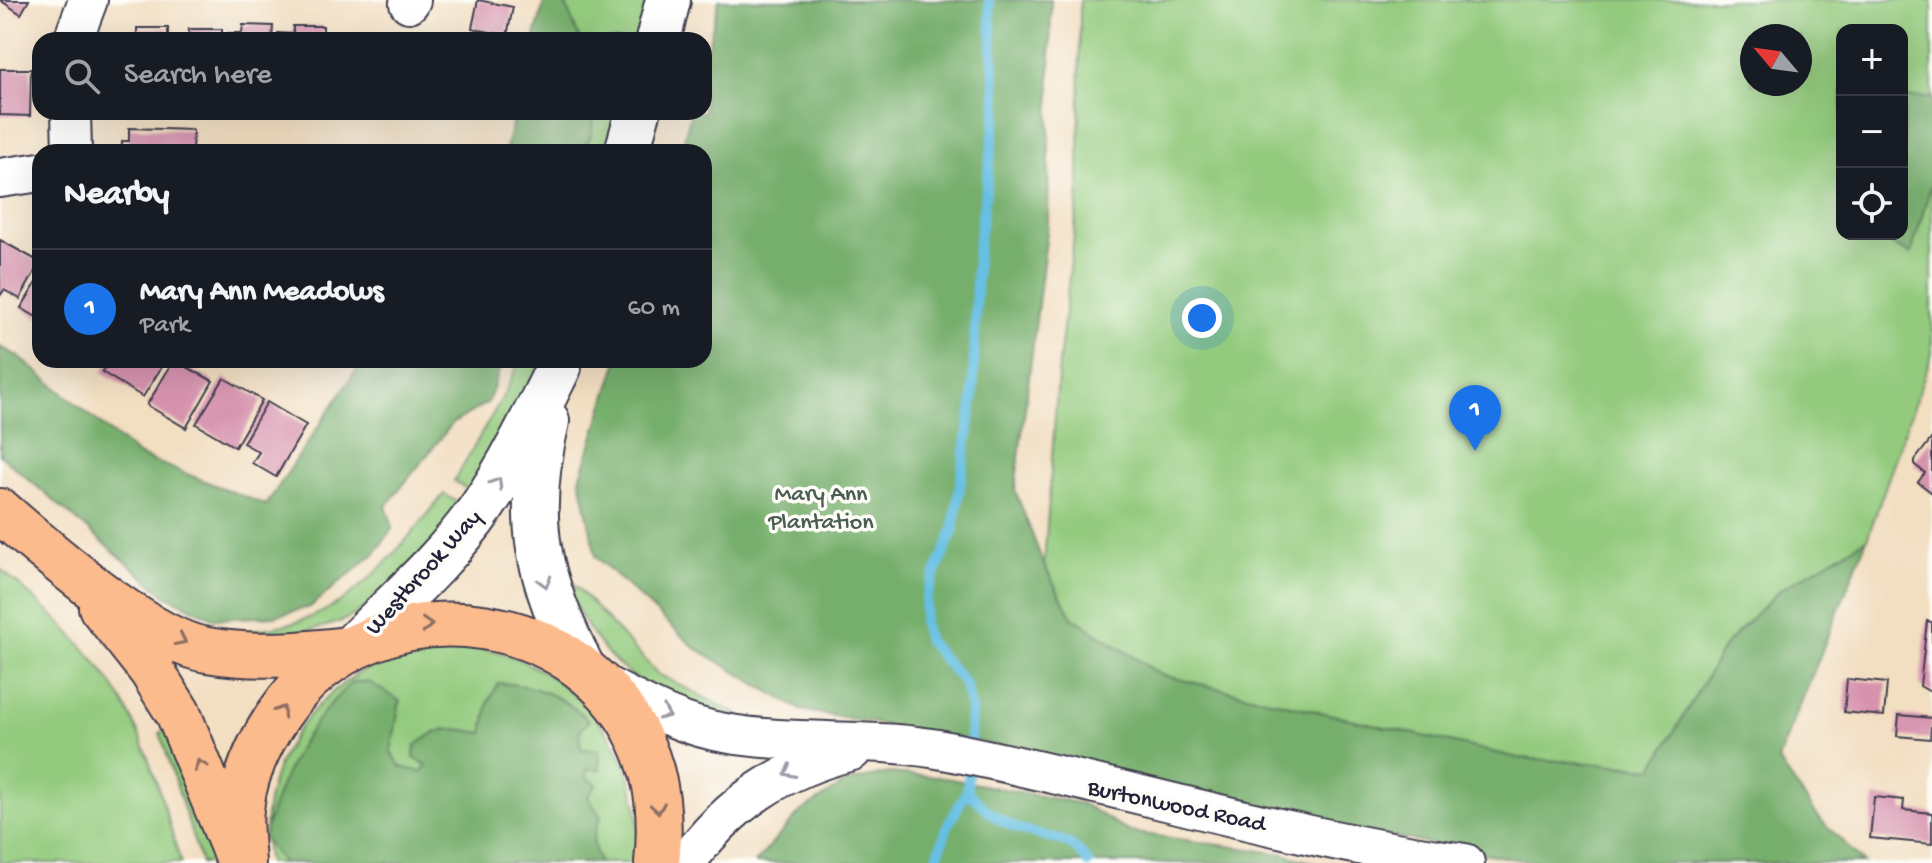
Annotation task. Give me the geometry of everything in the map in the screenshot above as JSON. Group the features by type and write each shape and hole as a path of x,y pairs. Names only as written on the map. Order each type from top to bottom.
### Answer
{"main road":[{"path":"0,511 68,569 133,615 205,650 284,657 350,648 411,626 471,623 530,638 589,674 629,722 652,772 660,826 657,863"},
{"path":"68,569 127,637 178,713 241,863"},
{"path":"241,863 241,807 259,744 296,690 350,648"}],"street":[{"path":"76,32 88,0"},
{"path":"660,32 668,0"},
{"path":"71,120 72,144"},
{"path":"629,144 636,120"},
{"path":"0,178 32,173"},
{"name":"Westbrook Way","path":"350,648 428,571 481,508 519,446 558,368"},
{"name":"Westbrook Way","path":"559,368 536,472 536,530 547,591 589,674"},
{"name":"Burtonwood Road","path":"589,674 674,718 722,733 949,751 1205,811 1465,863"},
{"name":"Burtonwood Road","path":"686,863 730,811 780,777 827,757 890,744"}],"green space":[{"path":"564,0 648,0 640,32 577,32"},
{"path":"564,0 577,32 536,32 544,3"},
{"name":"Mary Ann Plantation","path":"719,0 1051,0 1048,223 1015,490 1044,565 1072,617 1161,675 1518,758 1653,768 1725,645 1780,590 1867,539 1778,760 1819,818 1864,863 1549,863 1514,859 1314,822 986,743 801,710 695,648 596,557 580,479 615,368 712,368 712,144 683,144 689,120 712,120 711,32"},
{"path":"1080,0 1932,0 1932,354 1867,539 1780,590 1725,645 1653,768 1518,758 1161,675 1072,617 1044,565 1059,363 1079,192"},
{"path":"1908,97 1932,98 1932,182 1911,254 1882,240 1908,240"},
{"path":"513,120 594,120 586,144 507,144"},
{"path":"594,120 618,120 611,144 586,144"},
{"path":"0,347 18,356 138,455 266,505 358,368 500,368 488,402 452,424 386,506 393,527 376,552 310,607 274,616 215,619 165,595 0,455"},
{"path":"516,368 538,368 476,495 454,481"},
{"path":"444,494 467,508 376,600 344,620 320,628 246,636 246,631 313,616 351,594 385,563"},
{"path":"558,567 658,674 741,716 701,711 654,690 634,677 602,648 579,611"},
{"path":"0,569 60,623 112,684 144,748 181,863 0,863"},
{"path":"452,646 513,657 543,672 592,713 626,767 635,798 638,830 636,863 268,863 265,830 269,797 278,767 292,739 311,713 335,690 391,657"},
{"path":"352,682 369,682 400,701 391,752 401,767 421,772 427,765 414,758 415,746 432,734 447,729 483,733 488,703 498,683 548,693 579,712 589,721 580,730 581,749 599,750 600,769 587,769 587,778 597,784 588,797 601,817 594,840 600,863 283,863 263,838 277,794 307,735"},
{"path":"172,726 205,823 213,863 201,863 160,733"},
{"path":"889,773 940,777 1083,804 1130,832 1283,854 1315,863 755,863 800,812 847,782"}],"building":[{"path":"0,0 29,0 21,14"},
{"path":"478,0 513,7 508,32 472,28"},
{"path":"243,25 273,26 273,32 242,32"},
{"path":"293,26 323,26 323,32 293,32"},
{"path":"137,28 168,28 168,32 137,32"},
{"path":"189,29 222,29 222,32 189,32"},
{"path":"0,69 31,69 30,116 0,115"},
{"path":"129,128 193,130 192,144 122,144 122,141 129,141"},
{"path":"0,240 32,258 32,277 20,299 4,290 0,296"},
{"path":"32,290 32,314 21,308"},
{"path":"105,368 161,368 143,397 102,372"},
{"path":"169,368 189,368 213,381 186,428 147,405"},
{"path":"224,378 262,400 235,447 196,424"},
{"path":"267,402 306,425 276,477 252,463 259,452 243,443"},
{"path":"1932,438 1932,493 1918,482 1925,473 1915,465 1915,460"},
{"path":"1927,621 1932,622 1932,693 1920,686"},
{"path":"1847,679 1887,683 1884,716 1844,712"},
{"path":"1899,715 1932,718 1930,739 1897,736"},
{"path":"1874,797 1904,800 1903,810 1932,813 1932,844 1870,838"}],"waterway":[{"path":"970,748 971,709 965,684 928,641 923,622 927,594 953,531 973,399 977,253 997,110 989,0"},
{"path":"935,863 948,825 967,791 969,764"},
{"path":"967,791 1003,821 1028,832 1066,842 1088,863"}],"place":[{"name":"Mary Ann Meadows","path":"1475,451"}]}
